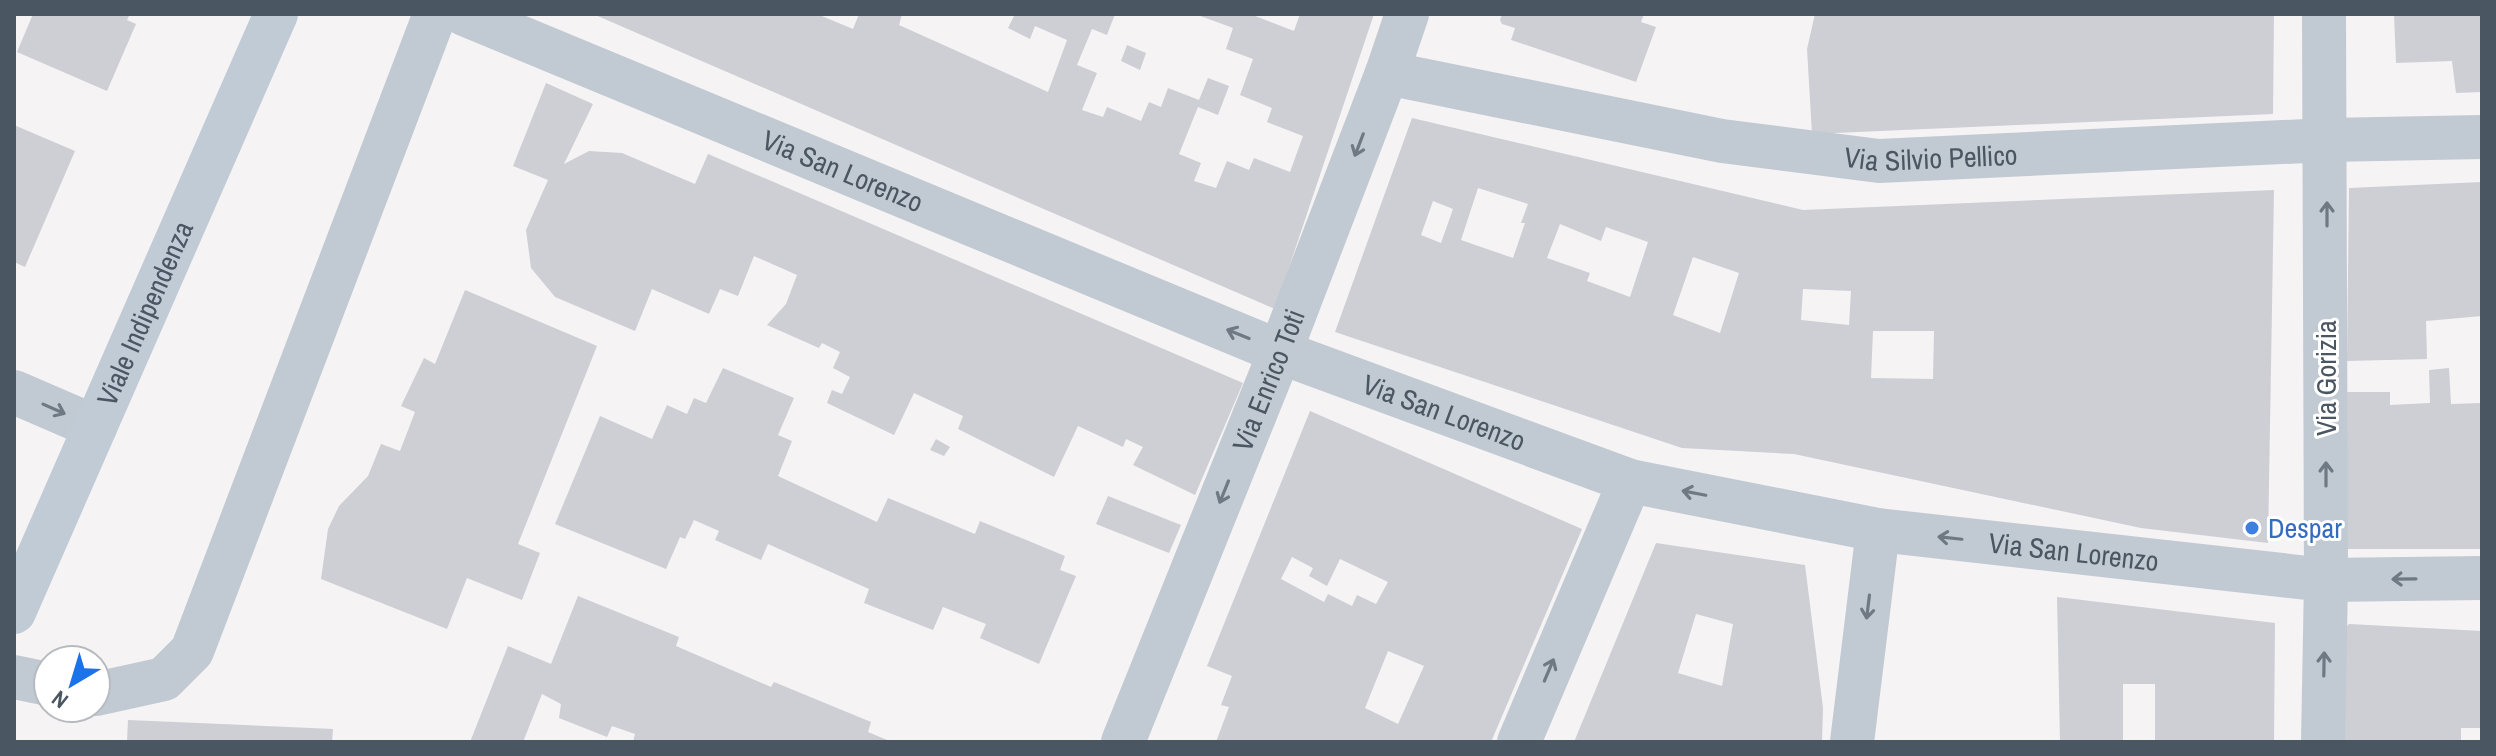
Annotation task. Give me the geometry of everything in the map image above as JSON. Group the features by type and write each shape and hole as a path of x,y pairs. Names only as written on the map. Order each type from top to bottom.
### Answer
{"main road":[{"name":"Viale Indipendenza","path":"14,612 276,14"}],"street":[{"path":"112,690 164,679 192,651 435,14"},
{"name":"Via San Lorenzo","path":"464,14 1280,352 1630,481 1878,530 2326,580 2482,578"},
{"name":"Via Enrico Toti","path":"1123,742 1280,352 1407,14"},
{"name":"Via Gorizia","path":"2323,742 2327,140 2324,14"},
{"name":"Via Silvio Pellico","path":"1387,73 1722,141 1879,161 2327,140 2482,137"},
{"path":"14,392 95,427"},
{"path":"1519,742 1630,481"},
{"path":"1852,742 1878,530"}],"building":[{"path":"33,14 130,14 127,20 136,24 107,91 17,52"},
{"path":"593,14 817,14 853,29 859,14 902,14 899,25 1048,92 1067,40 1035,26 1030,39 1008,28 1015,14 1115,14 1107,35 1092,29 1077,65 1097,73 1082,110 1103,117 1107,107 1141,121 1149,102 1161,107 1168,88 1199,100 1208,78 1229,86 1218,115 1198,107 1179,154 1201,163 1194,181 1216,188 1227,161 1249,170 1254,158 1290,172 1303,136 1267,122 1272,108 1240,95 1253,59 1226,49 1233,28 1195,14 1250,14 1294,31 1300,14 1374,14 1275,309"},
{"path":"1502,14 1644,14 1641,22 1656,27 1636,82 1511,40 1515,28 1502,24"},
{"path":"1815,14 2274,14 2273,114 1812,134 1807,49"},
{"path":"2394,14 2482,14 2482,92 2456,93 2452,61 2396,63"},
{"path":"1127,45 1146,53 1140,70 1121,61"},
{"path":"546,83 593,104 564,164 589,151 622,153 695,184 708,154 1243,383 1195,495 1133,465 1143,447 1126,439 1123,447 1078,426 1054,477 958,429 963,416 914,393 894,435 827,403 832,390 842,394 850,377 833,368 840,352 822,343 819,348 767,325 786,304 797,275 754,256 738,296 720,289 709,314 652,289 635,331 555,297 531,268 526,230 548,180 513,166"},
{"path":"1412,118 1803,210 2274,190 2268,543 2141,528 1794,454 1682,448 1335,332","holes":["1478,188 1528,204 1513,258 1461,240","1433,201 1453,209 1441,243 1421,235","1560,224 1601,241 1606,227 1648,242 1630,297 1587,281 1590,273 1547,258","1693,257 1739,273 1720,333 1673,315","1803,289 1851,291 1849,325 1801,320","1873,331 1934,331 1933,379 1871,378"]},
{"path":"14,125 75,151 25,267 14,262"},
{"path":"2482,182 2482,316 2426,321 2427,359 2347,361 2349,188"},
{"path":"465,290 597,346 518,544 540,553 522,600 467,578 447,629 321,579 328,529 339,506 368,476 381,444 400,451 415,412 401,406 424,358 435,364"},
{"path":"723,368 794,398 778,435 792,441 778,476 877,522 888,498 975,534 980,521 1065,556 1060,570 1076,576 1039,664 980,638 986,624 943,607 933,630 864,603 869,589 768,544 761,560 715,540 719,531 694,520 685,539 680,537 666,569 555,524 600,416 652,439 667,405 687,414 694,398 706,403"},
{"path":"2449,368 2451,404 2482,403 2482,549 2341,549 2344,392 2390,392 2390,405 2430,403 2429,370"},
{"path":"1310,411 1582,529 1491,742 1216,742 1229,707 1221,705 1232,676 1207,666","holes":["1292,557 1313,568 1309,576 1327,586 1340,559 1388,582 1376,604 1357,595 1352,606 1328,594 1324,602 1281,579","1388,651 1424,666 1398,724 1365,708"]},
{"path":"936,439 950,447 944,456 930,450"},
{"path":"1108,496 1181,525 1169,553 1096,524"},
{"path":"1656,543 1805,565 1823,708 1822,742 1574,742","holes":["1696,614 1733,624 1722,686 1678,673"]},
{"path":"578,596 679,637 676,646 771,687 774,682 871,722 868,732 892,742 633,742 635,734 612,726 607,737 559,718 561,704 542,694 523,742 470,742 508,646 551,664"},
{"path":"2057,597 2275,623 2274,742 2155,742 2155,684 2123,684 2123,742 2060,742"},
{"path":"2349,624 2482,631 2482,728 2461,728 2461,742 2338,742 2338,636"},
{"path":"128,720 333,729 332,742 127,742"}],"place":[{"name":"Despar","path":"2252,528"}]}
